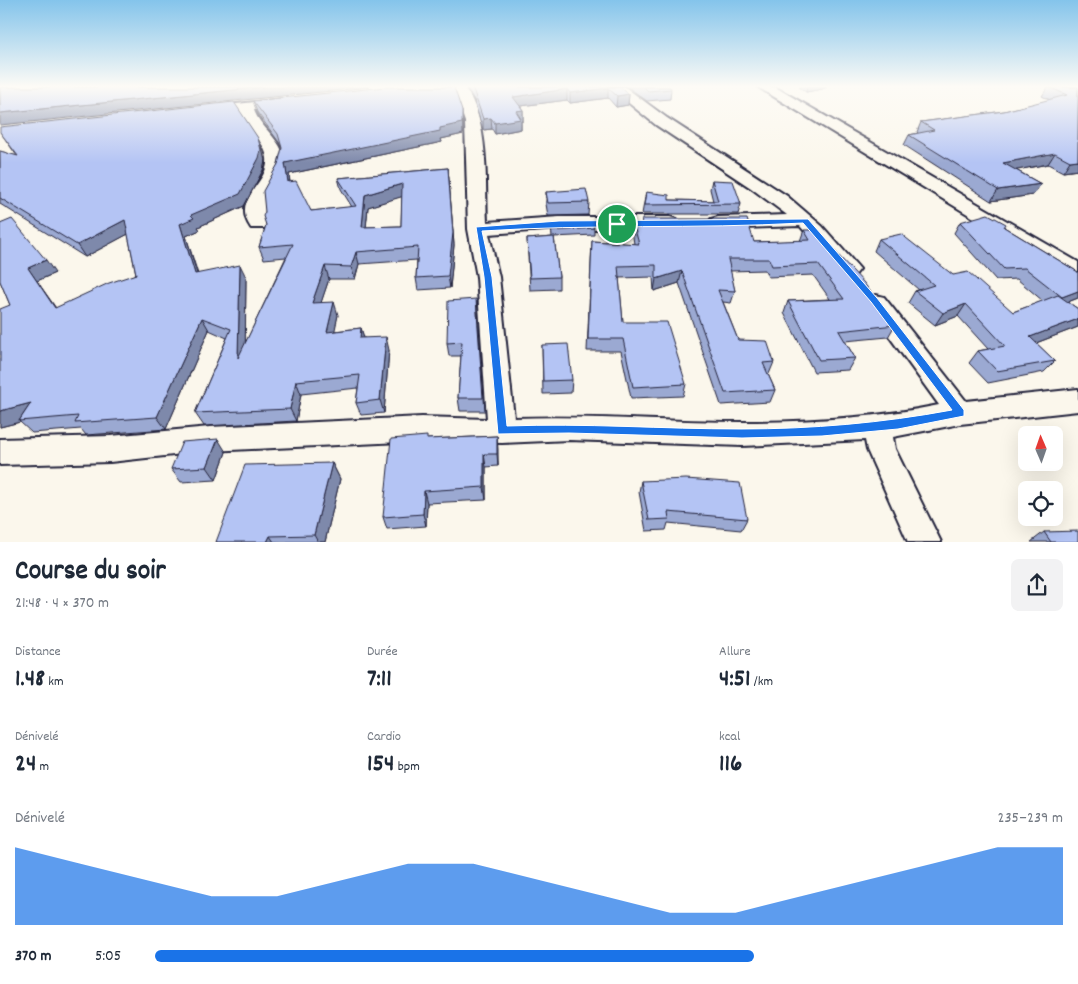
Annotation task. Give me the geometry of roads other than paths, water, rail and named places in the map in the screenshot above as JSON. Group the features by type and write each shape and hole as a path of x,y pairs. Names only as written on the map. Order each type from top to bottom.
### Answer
{"street":[{"path":"247,112 251,122 274,151 276,160 273,171 254,206 254,216 258,224"},
{"path":"469,112 472,122 478,228 488,277 502,431"},
{"path":"646,112 695,146 743,174 805,220 863,286 960,413"},
{"path":"808,112 1078,271"},
{"path":"478,228 559,224 759,223 805,220"},
{"path":"0,452 110,449 210,439 422,429 502,431 569,428 742,434 822,431 877,426 960,413 1076,402"},
{"path":"877,426 881,450 925,542"}]}
